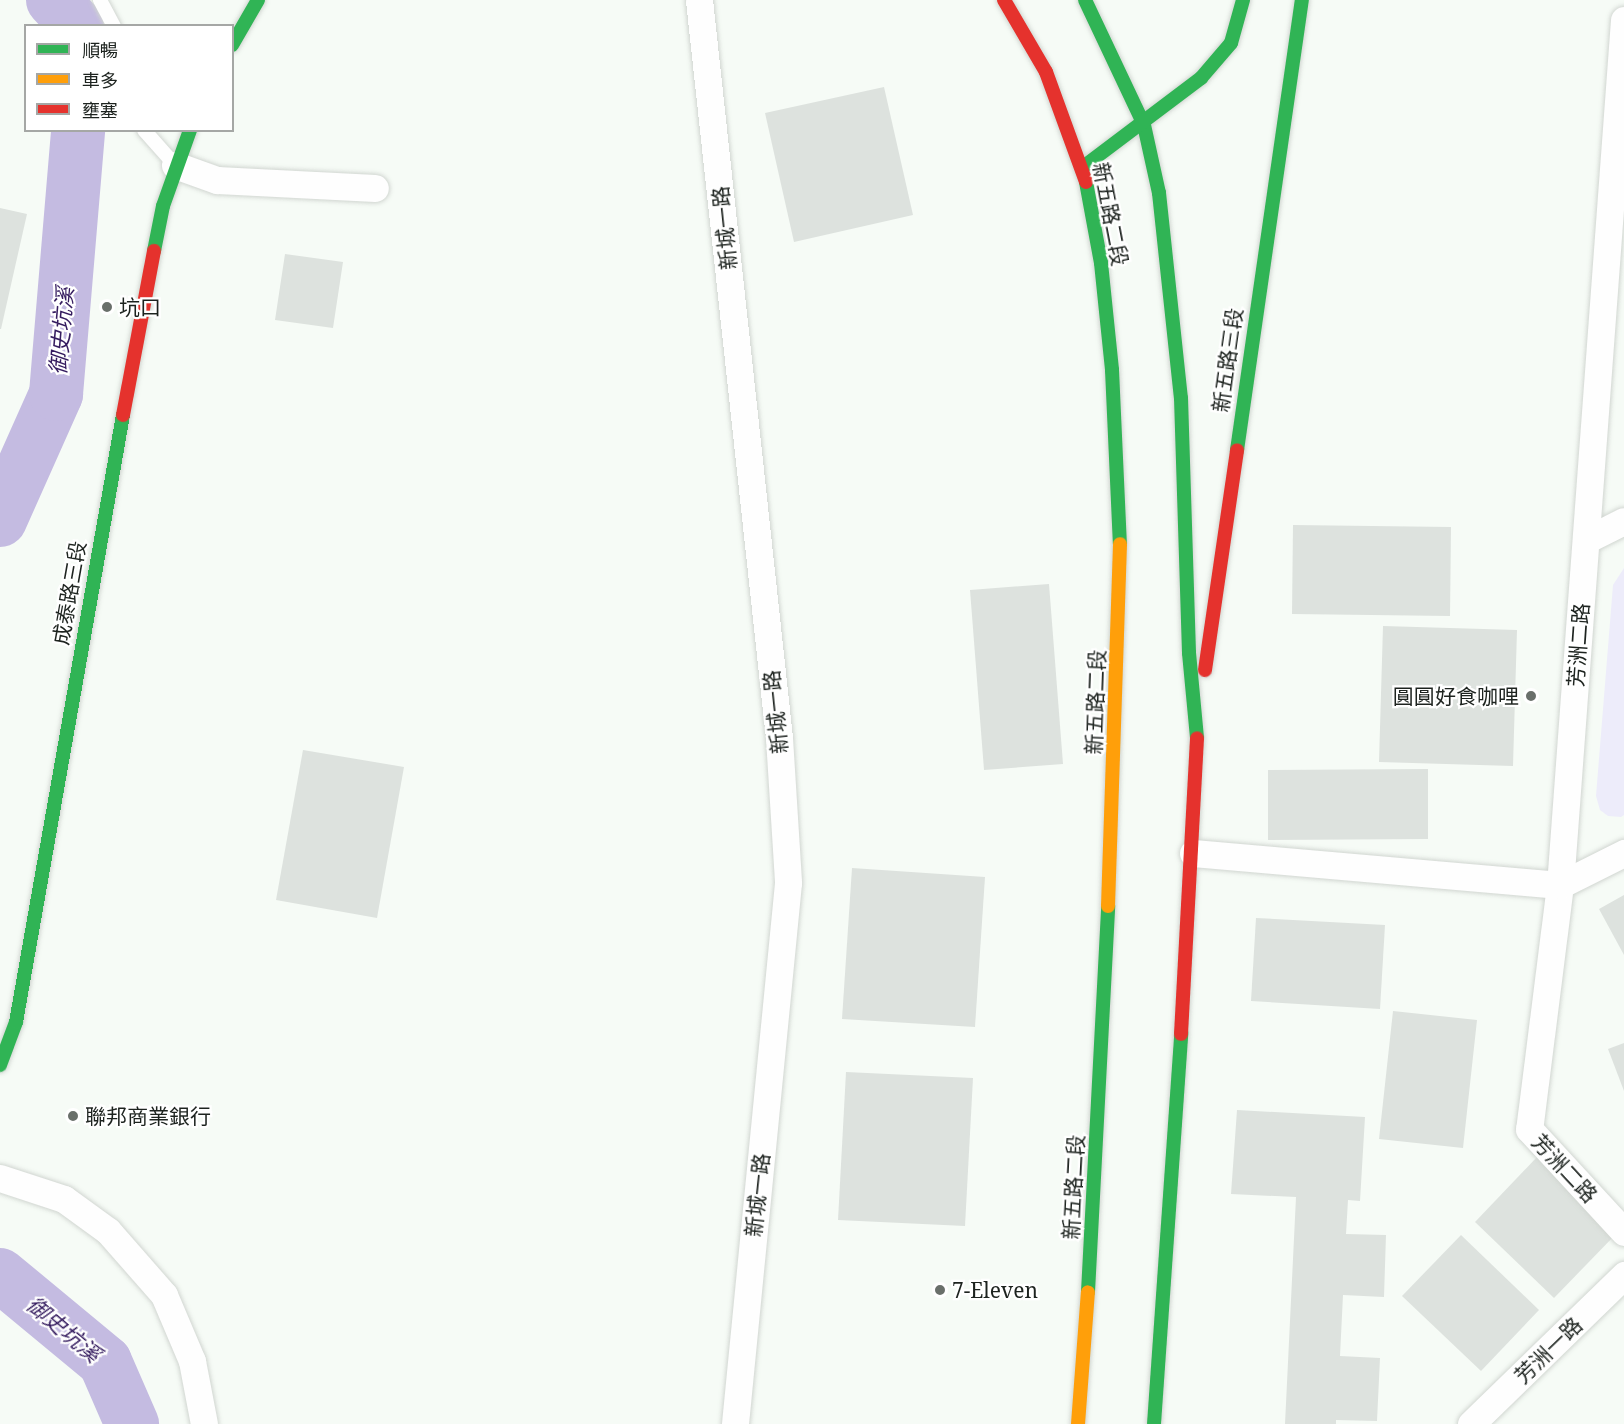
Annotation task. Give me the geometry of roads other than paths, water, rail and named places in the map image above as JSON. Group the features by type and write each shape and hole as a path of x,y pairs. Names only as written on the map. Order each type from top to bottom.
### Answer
{"main road":[{"path":"234,42 258,0"},
{"name":"新五路二段","path":"1004,0 1046,72 1083,167 1101,263 1112,370 1120,548 1116,734 1095,1171 1078,1424"},
{"path":"1085,0 1144,125 1159,193 1181,398 1189,653 1197,726 1192,853 1154,1424"},
{"path":"1083,167 1144,125 1201,78 1231,43 1243,0"},
{"name":"新五路三段","path":"1197,726 1302,0"},
{"name":"成泰路三段","path":"0,1065 16,1022 112,468 163,206 175,165 189,132"}],"street":[{"name":"新城一路","path":"699,0 779,738 788,883 735,1424"},
{"name":"芳洲二路","path":"1624,20 1616,199 1586,540 1560,885 1529,1129 1624,1232"},
{"path":"175,165 217,180 375,188"},
{"path":"1586,540 1624,521"},
{"path":"1192,853 1560,885 1624,853"},
{"path":"0,1178 64,1199 108,1231 164,1295 192,1361 204,1424"},
{"name":"芳洲一路","path":"1471,1424 1624,1275"}],"lane":[{"path":"100,0 113,24"},
{"path":"146,132 175,165"}],"waterway":[{"name":"御史坑溪","path":"53,0 75,24"},
{"name":"御史坑溪","path":"0,520 56,394 78,132"},
{"name":"御史坑溪","path":"0,1275 105,1362 132,1424"}],"place":[{"name":"坑口","path":"107,307"},
{"name":"圓圓好食咖哩","path":"1531,696"},
{"name":"聯邦商業銀行","path":"73,1116"},
{"name":"7-Eleven","path":"940,1290"}]}
